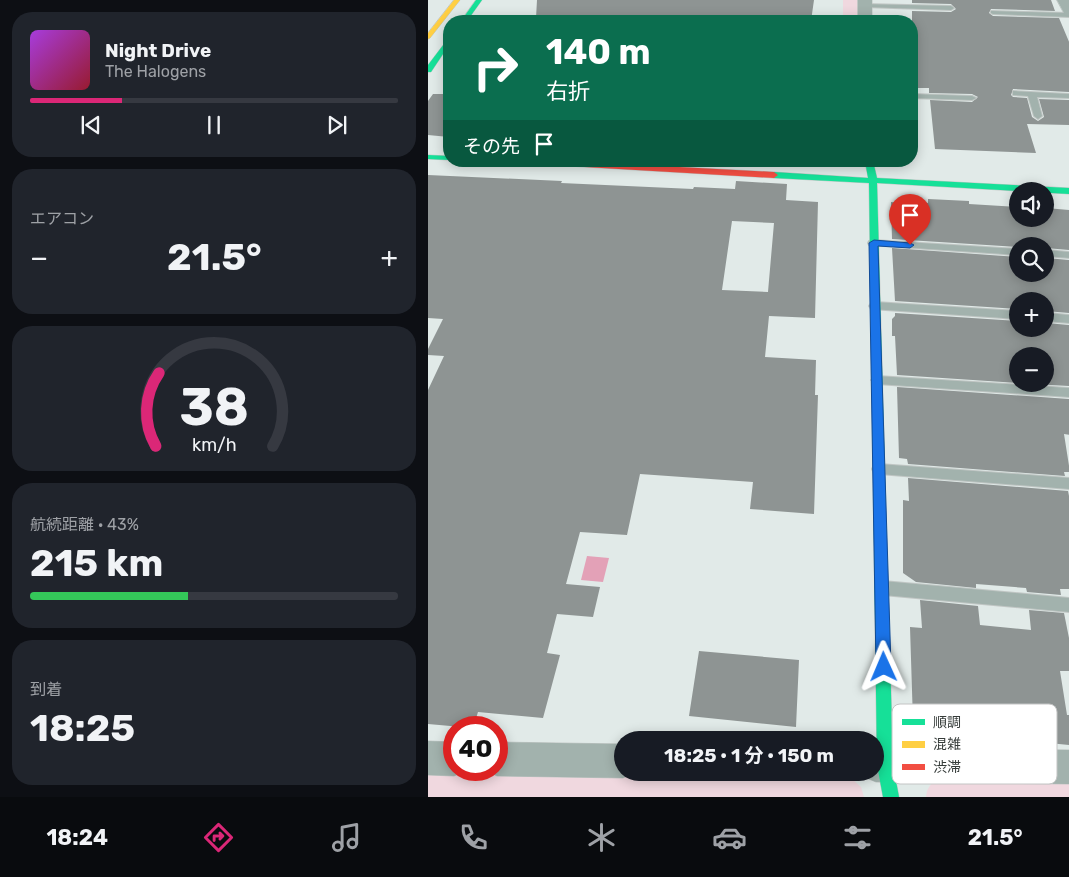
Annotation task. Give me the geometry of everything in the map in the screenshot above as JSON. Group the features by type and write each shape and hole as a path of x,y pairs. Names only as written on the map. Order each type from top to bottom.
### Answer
{"street":[{"path":"445,15 457,0"},
{"path":"468,15 479,0"},
{"path":"1064,0 1070,14"},
{"path":"865,2 865,15"},
{"path":"429,36 443,18"},
{"path":"429,36 443,35"},
{"path":"428,70 443,49"},
{"path":"428,156 443,157"},
{"path":"629,167 1070,191"},
{"path":"870,167 873,180 882,588 880,731"},
{"path":"428,758 443,759"},
{"path":"508,759 614,761"},
{"path":"1057,767 1070,767"},
{"path":"884,777 891,797"}],"lane":[{"path":"865,2 951,8"},
{"path":"993,12 1070,14"},
{"path":"1016,93 1070,96"},
{"path":"1032,94 1038,116"},
{"path":"918,96 972,98"},
{"path":"874,243 1009,251"},
{"path":"1054,254 1070,255"},
{"path":"875,306 1009,315"},
{"path":"1054,318 1070,319"},
{"path":"877,380 1070,393"},
{"path":"879,469 1070,484"},
{"path":"882,588 1070,605"}],"shaded area":[{"path":"843,0 859,0 859,15 843,15"},
{"path":"587,556 609,558 603,582 581,580"},
{"path":"428,772 443,772 443,781 508,781 508,773 614,775 614,781 854,781 861,787 864,797 428,797"},
{"path":"1057,781 1069,781 1069,797 926,797 929,786 932,784 1057,784"}],"building":[{"path":"537,0 814,0 812,15 536,15"},
{"path":"912,0 1051,0 1055,11 991,9 989,13 993,16 1059,18 1070,44 1070,92 1013,89 1011,95 1013,97 1027,98 1032,117 1038,121 1044,117 1039,99 1070,100 1070,125 1027,124 1036,153 935,149 930,100 972,102 978,97 972,94 929,93 929,88 918,88 918,15 912,15 912,11 951,12 956,9 951,4 912,3"},
{"path":"433,94 443,94 443,136 428,135 428,101"},
{"path":"428,175 693,189 694,187 735,189 736,181 787,184 786,200 818,202 815,318 769,316 765,357 816,360 815,395 818,395 814,514 750,509 753,482 640,474 627,535 580,532 566,584 600,587 593,617 557,614 547,653 560,655 543,718 478,712 477,716 443,716 443,725 428,724 428,390 444,356 428,355 428,349 443,319 428,318","holes":["732,221 774,223 768,292 722,290"]},
{"path":"928,199 969,201 969,204 1009,206 1009,227 1054,227 1054,209 1070,210 1070,250 1054,249 1054,237 1009,237 1009,246 892,239 891,202 928,203"},
{"path":"892,248 1009,256 1009,282 1054,282 1054,259 1070,260 1070,313 1054,312 1054,292 1009,292 1009,308 895,301"},
{"path":"895,313 1009,320 1009,337 1054,337 1054,324 1070,325 1070,386 1054,385 1054,347 1009,347 1009,382 897,375 895,336 892,336 892,319"},
{"path":"897,387 1070,399 1070,435 1064,434 1070,472 1064,472 1065,476 908,464 907,459 899,458"},
{"path":"908,478 1068,491 1070,501 1070,589 1060,589 1061,595 1027,592 1026,588 976,584 976,588 916,582 903,573 903,500 909,501"},
{"path":"920,600 978,606 980,625 1031,630 1029,610 1064,613 1070,643 1070,671 1060,671 1067,715 1070,715 1070,745 1057,744 1057,704 912,704 910,627 922,628"},
{"path":"699,651 799,660 796,727 689,716"}],"traffic: fast":[{"path":"468,15 479,0"},
{"path":"428,70 443,49"},
{"path":"428,157 443,158"},
{"path":"870,167 873,180 885,765 891,797"},
{"path":"774,175 1070,191"}],"traffic: slow":[{"path":"445,15 457,0"},
{"path":"428,37 443,18"}],"traffic: jam":[{"path":"627,167 774,175"}],"route":[{"path":"884,667 874,243 910,245"}]}
